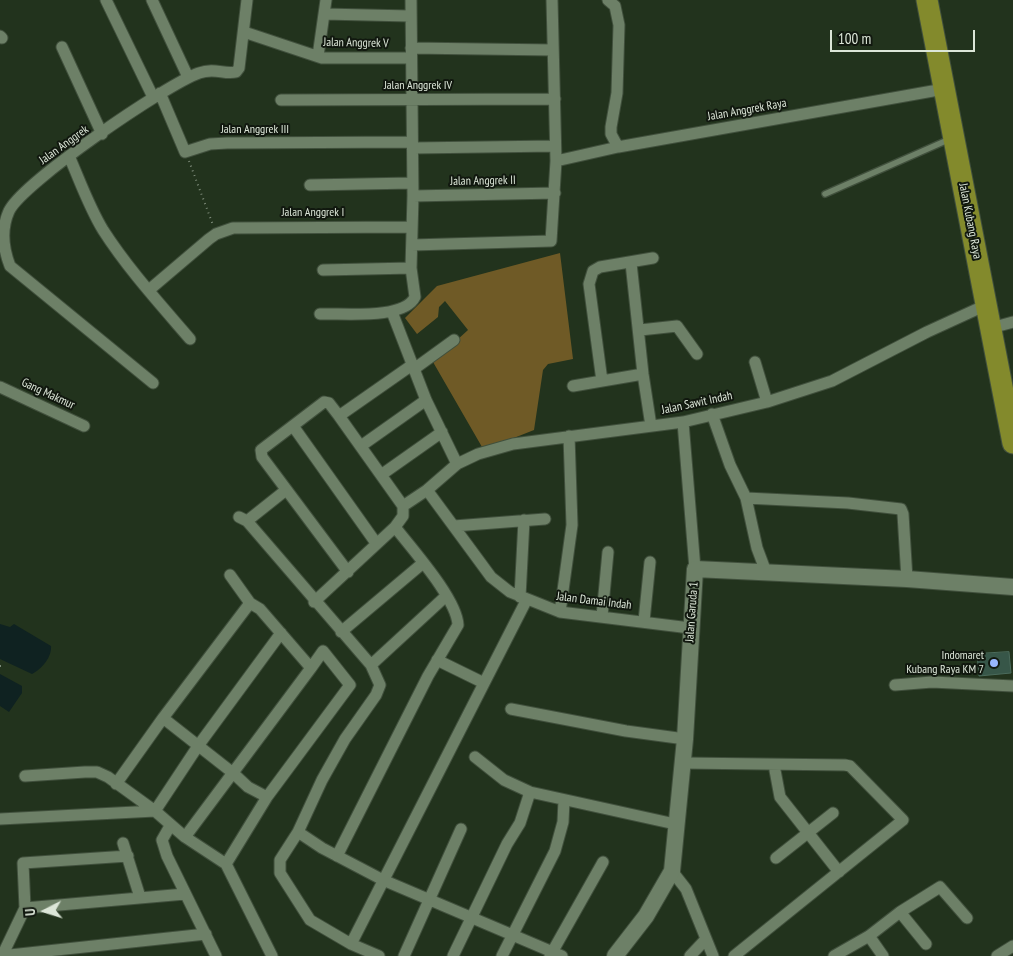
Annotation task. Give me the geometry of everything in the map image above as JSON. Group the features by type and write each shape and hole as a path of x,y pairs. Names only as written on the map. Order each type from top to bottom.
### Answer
{"highway":[{"name":"Jalan Kubang Raya","path":"927,0 1013,443"}],"street":[{"path":"106,0 186,152"},
{"path":"152,0 188,77"},
{"path":"244,32 247,0"},
{"path":"318,56 326,0"},
{"path":"395,322 404,308 414,300 411,268 413,145 411,0"},
{"path":"412,245 552,241 556,161 552,0"},
{"path":"613,2 619,25 616,109 611,134 618,147"},
{"path":"324,14 410,16"},
{"name":"Jalan Anggrek","path":"153,383 10,266 3,248 2,229 9,211 17,199 69,156 156,95 188,77 212,69 236,72 239,68 244,32"},
{"name":"Jalan Anggrek V","path":"244,32 318,56 553,50"},
{"path":"62,47 102,134"},
{"name":"Jalan Anggrek Raya","path":"556,161 618,147 944,89"},
{"name":"Jalan Anggrek IV","path":"281,100 555,99"},
{"name":"Jalan Anggrek III","path":"186,152 210,144 555,146"},
{"path":"69,156 102,229 190,339"},
{"path":"310,185 411,183"},
{"name":"Jalan Anggrek II","path":"413,196 554,194"},
{"name":"Jalan Anggrek I","path":"216,234 233,228 258,227 411,227"},
{"path":"149,290 216,234"},
{"path":"602,380 590,277 593,271 600,267 653,258"},
{"path":"631,263 640,330 643,374 651,426"},
{"path":"323,270 411,268"},
{"name":"Jalan Sawit Indah","path":"403,506 427,490 457,464 478,454 513,444 683,422 767,402 832,381 927,332 986,305"},
{"path":"320,314 395,322"},
{"path":"395,322 426,400 457,464"},
{"path":"991,328 1013,322"},
{"path":"640,330 677,326 697,354"},
{"path":"339,416 454,340"},
{"path":"755,362 767,402"},
{"path":"573,386 643,374"},
{"name":"Gang Makmur","path":"0,387 84,426"},
{"path":"361,446 426,400"},
{"path":"314,602 348,572 376,543 395,527 403,516 403,506 339,416 329,403 324,402 261,450 260,453 348,572"},
{"path":"712,414 730,465 746,498 757,548 766,572"},
{"path":"683,422 695,569"},
{"path":"293,426 376,543"},
{"path":"381,475 442,432"},
{"path":"560,612 572,525 569,436"},
{"path":"286,490 243,519 371,665 380,685 376,695 345,739 298,832 280,860 280,873 310,920 351,944 380,956"},
{"name":"Jalan Damai Indah","path":"427,490 496,582 523,599 560,612 690,628"},
{"path":"746,498 848,503 901,509 904,514 907,580"},
{"path":"454,526 545,519"},
{"path":"351,944 484,683 523,599 524,520"},
{"path":"337,856 437,660 458,625 458,618 446,596 395,527"},
{"path":"602,616 608,552"},
{"path":"644,621 650,562"},
{"path":"341,632 423,563"},
{"name":"Jalan Garuda 1","path":"615,956 646,916 672,871 675,824 685,739 690,628 695,569 907,580 1013,588"},
{"path":"230,575 250,603 260,609 311,668"},
{"path":"371,665 446,596"},
{"path":"116,784 250,603"},
{"path":"155,811 198,746 281,633"},
{"path":"185,837 323,651 350,684 268,797 226,864"},
{"path":"437,660 484,683"},
{"path":"895,685 939,682 1013,686"},
{"path":"511,709 626,731 685,739"},
{"path":"163,718 234,773 248,787 268,797"},
{"path":"476,757 497,776 530,792 675,824"},
{"path":"682,763 850,766 904,820 754,938 734,956"},
{"path":"774,765 780,796 839,872"},
{"path":"25,776 97,772 108,777 155,811 170,826 226,864 272,956"},
{"path":"453,956 507,844 514,835 530,792"},
{"path":"502,956 555,850 563,822 564,800"},
{"path":"0,819 155,811"},
{"path":"776,858 833,813"},
{"path":"170,826 162,840 185,894 216,956"},
{"path":"404,956 461,829"},
{"path":"298,832 337,856 383,880 471,916 555,954 603,862"},
{"path":"123,843 140,897"},
{"path":"1,956 25,908 23,863 29,861 128,856"},
{"path":"672,871 686,889 713,956"},
{"path":"834,956 869,936 900,912 940,887 967,918"},
{"path":"25,908 185,894"},
{"path":"900,912 926,944"},
{"path":"1,956 206,934"},
{"path":"869,936 883,956"},
{"path":"690,956 706,939"},
{"path":"997,956 1013,946"}],"lane":[{"path":"826,194 954,138"}],"path":[{"path":"186,152 216,234"}],"shaded area":[{"path":"560,253 573,359 548,364 543,370 534,430 486,449 482,447 433,362 468,330 445,301 439,307 438,317 417,334 405,318 437,286"}],"water":[{"path":"0,624 10,627 14,624 51,646 46,662 32,674 0,659"},
{"path":"0,674 22,686 22,693 9,712 0,706"}],"building":[{"name":"Indomaret Kubang Raya KM 7","path":"1009,652 1011,673 979,676 977,654"}],"place":[{"name":"Indomaret Kubang Raya KM 7","path":"994,663"}]}
